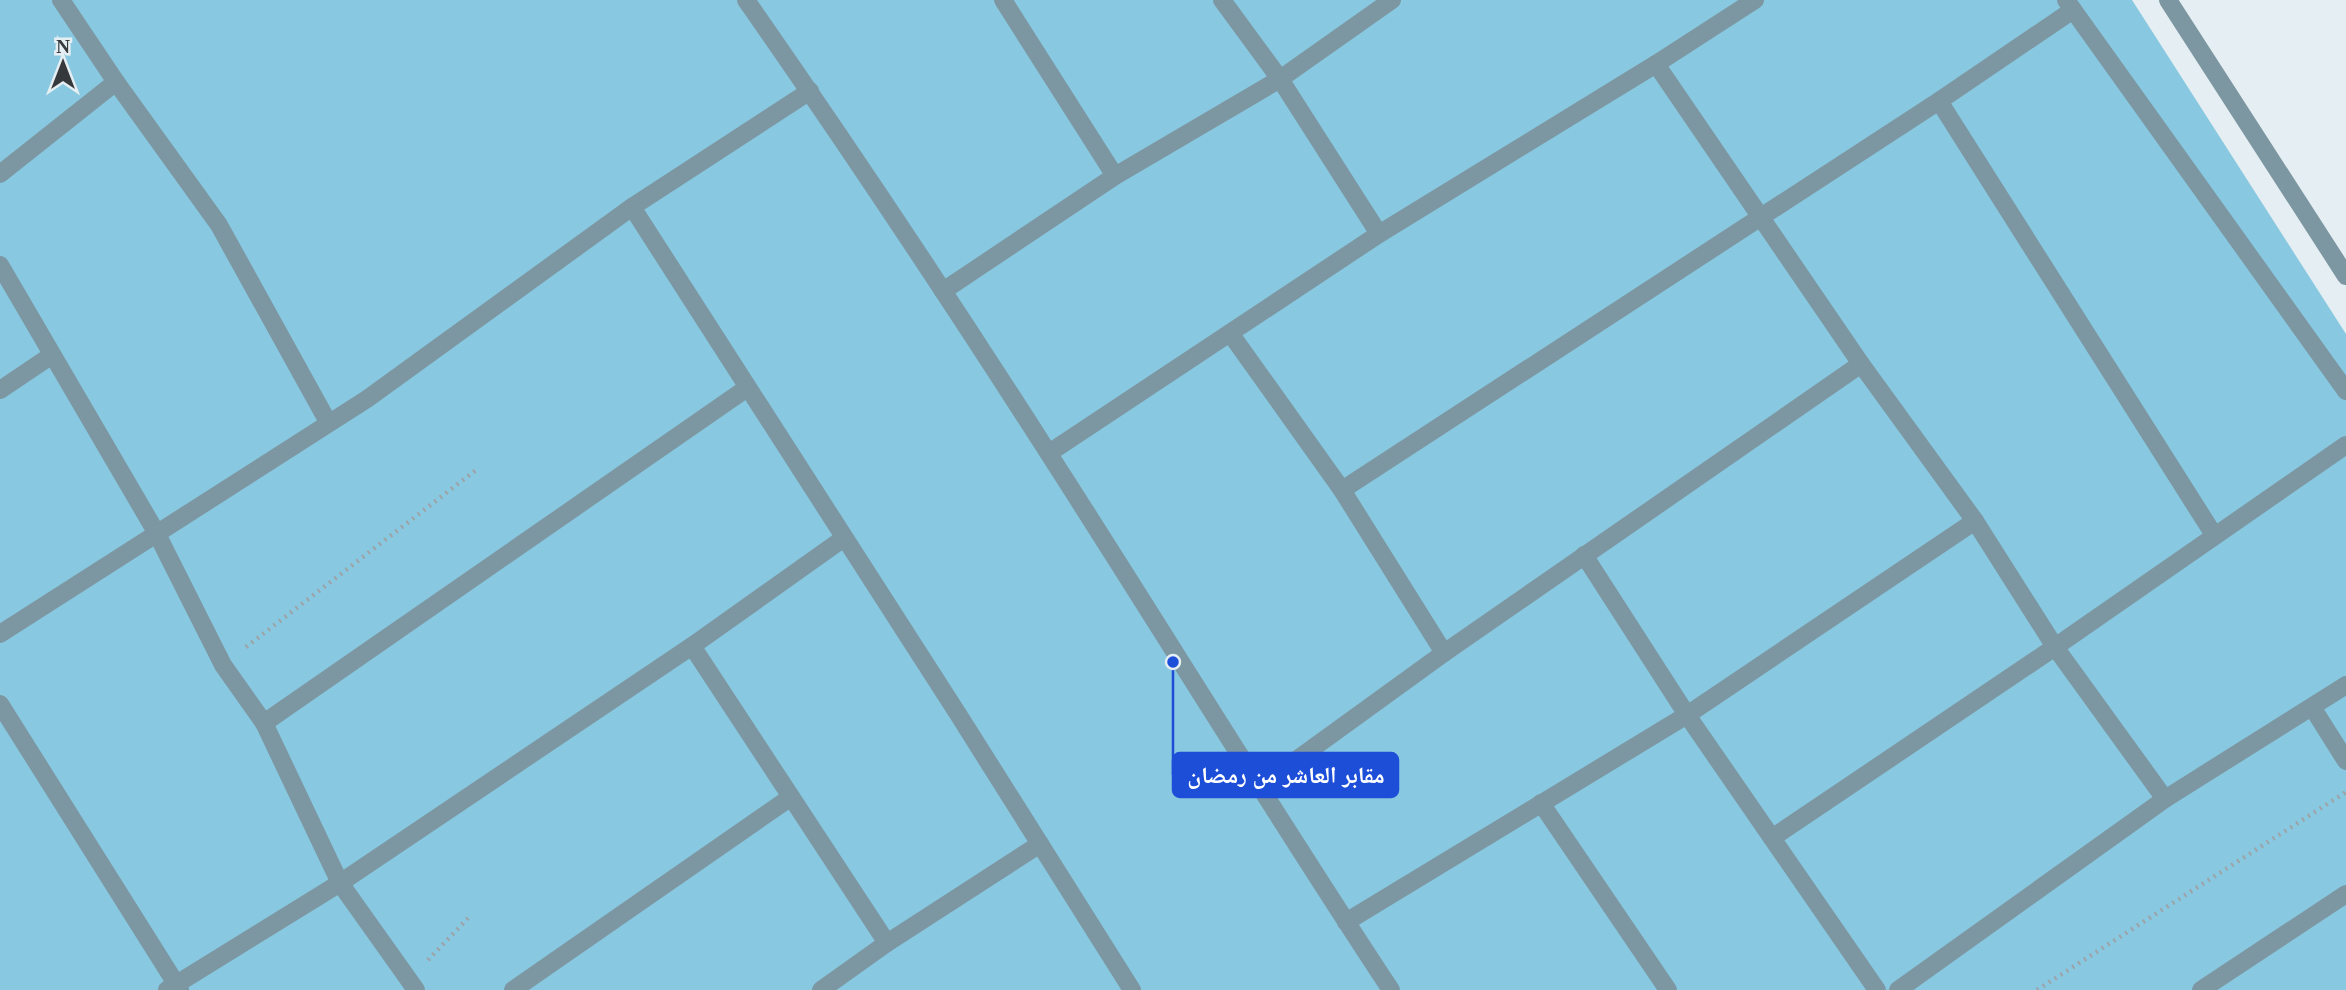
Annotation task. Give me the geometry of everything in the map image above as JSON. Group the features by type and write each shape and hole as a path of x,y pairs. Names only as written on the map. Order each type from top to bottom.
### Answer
{"lane":[{"path":"61,0 116,82 219,225 328,422"},
{"path":"746,0 810,91 1049,453 1259,787 1391,990"},
{"path":"1003,0 1115,176"},
{"path":"1222,0 1280,79 1379,234"},
{"path":"943,291 1115,176 1280,79 1392,0"},
{"path":"1049,453 1379,234 1755,0"},
{"path":"2168,0 2346,276"},
{"path":"1342,490 1939,101 2069,5 2346,391"},
{"path":"1656,64 1861,365 1975,521 2055,647 2165,799"},
{"path":"0,174 116,82"},
{"path":"0,634 367,399 632,207 810,91"},
{"path":"1939,101 2214,535"},
{"path":"632,207 1132,990"},
{"path":"0,265 156,532 223,665 264,723 340,883 413,985"},
{"path":"1230,333 1342,490 1444,653"},
{"path":"0,390 52,355"},
{"path":"1259,787 1444,653 1861,365"},
{"path":"264,723 747,388"},
{"path":"1772,838 2055,647 2346,444"},
{"path":"1346,922 1686,715 1975,521"},
{"path":"0,704 174,988 340,883 692,646 844,538"},
{"path":"1584,555 1686,715 1877,990"},
{"path":"692,646 887,943"},
{"path":"1898,990 2165,799 2346,685"},
{"path":"2312,707 2346,761"},
{"path":"513,990 791,797"},
{"path":"1541,803 1668,990"},
{"path":"821,990 887,943 1040,844"},
{"path":"2202,990 2346,894"}],"path":[{"path":"223,665 476,470"},
{"path":"2037,990 2346,792"},
{"path":"413,985 471,915"}],"shaded area":[{"path":"0,0 2132,0 2346,334 2346,990 0,990"}],"place":[{"name":"مقابر العاشر من رمضان","path":"1173,662"}]}
